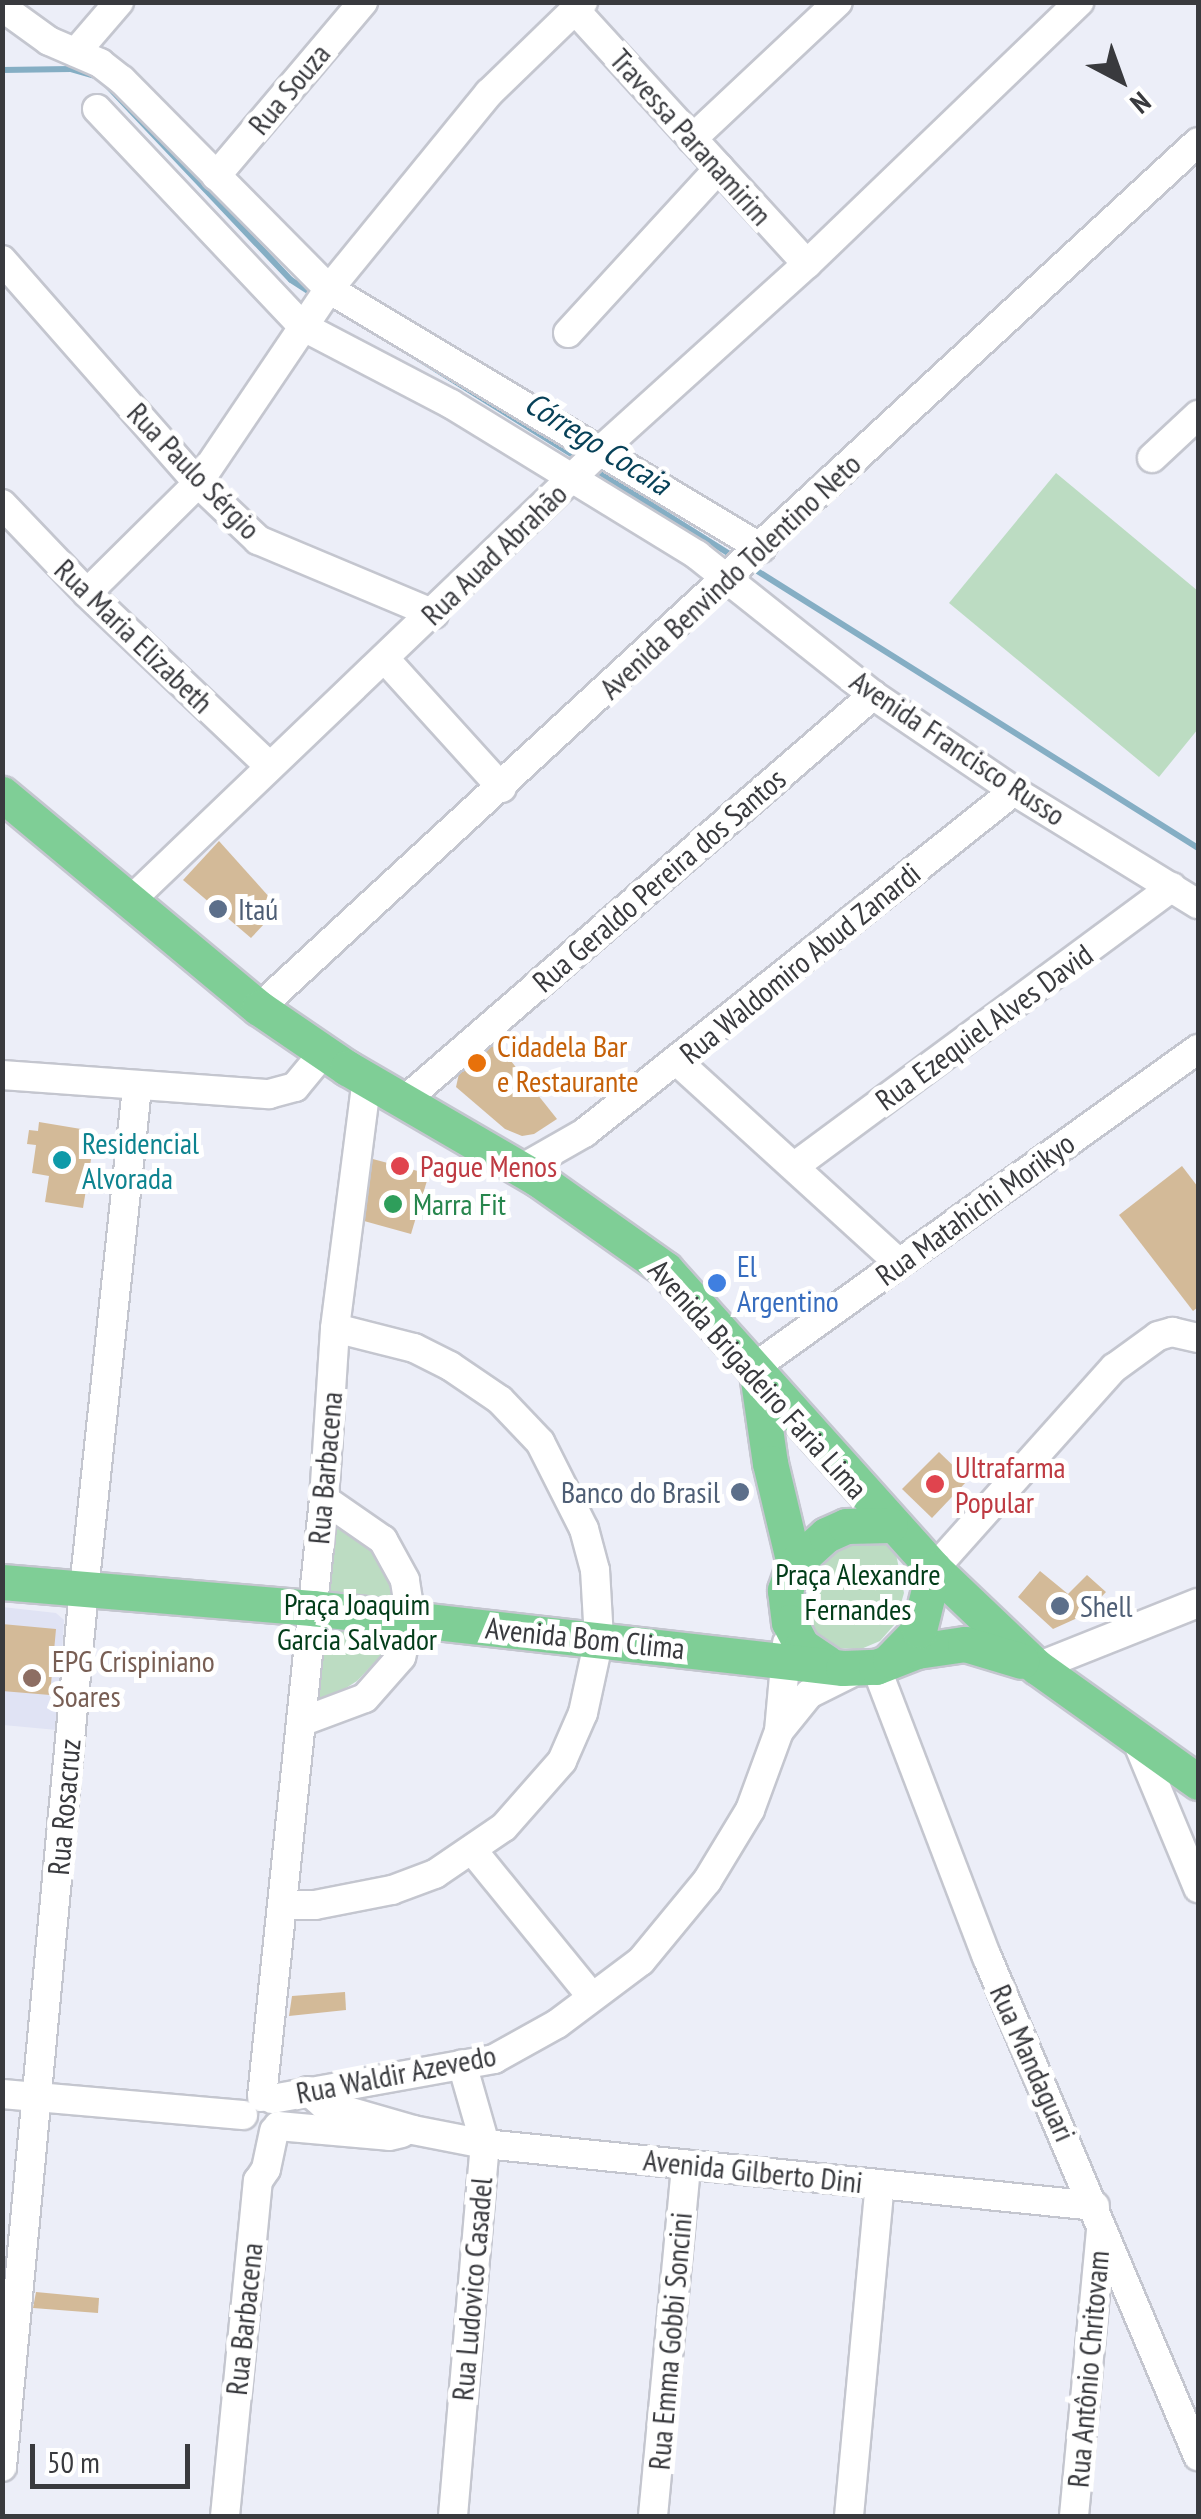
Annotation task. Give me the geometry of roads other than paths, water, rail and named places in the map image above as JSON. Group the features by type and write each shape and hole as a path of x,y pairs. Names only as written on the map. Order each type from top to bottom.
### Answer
{"main road":[{"name":"Avenida Brigadeiro Faria Lima","path":"2,794 259,1008 367,1079 555,1190 665,1269 890,1525 934,1569 1037,1667 1198,1782"},
{"name":"Rua Waldir Azevedo","path":"754,1371 770,1463 794,1564 785,1590 789,1622"},
{"path":"794,1564 817,1541 846,1526 890,1525"},
{"path":"749,1655 775,1640 789,1622 802,1646 863,1665 919,1630 934,1569"},
{"name":"Avenida Bom Clima","path":"2,1582 312,1608 863,1665 940,1646 965,1644 1037,1667"}],"street":[{"path":"76,52 120,2"},
{"name":"Rua Souza","path":"216,176 362,2"},
{"path":"692,139 838,2"},
{"name":"Rua Auad Abrahão","path":"129,902 268,765 434,614 586,464 807,264 1079,2"},
{"path":"87,593 198,483 315,308 489,93 579,6"},
{"name":"Travessa Paranamirim","path":"579,6 692,139 807,264"},
{"path":"2,7 49,41 76,52 122,80 216,176 315,308 586,464 745,562"},
{"path":"97,110 315,308 451,404 586,464 745,562"},
{"name":"Avenida Benvindo Tolentino Neto","path":"259,1008 502,788 1198,142"},
{"path":"568,332 720,168"},
{"name":"Rua Paulo Sérgio","path":"2,260 198,483 270,548 434,614"},
{"path":"1152,458 1198,414"},
{"name":"Rua Maria Elizabeth","path":"2,504 87,593 268,765"},
{"name":"Avenida Francisco Russo","path":"745,562 873,695 1014,791 1198,904"},
{"path":"385,659 502,788"},
{"name":"Rua Geraldo Pereira dos Santos","path":"405,1100 873,695"},
{"name":"Rua Waldomiro Abud Zanardi","path":"520,1169 584,1133 1014,791"},
{"name":"Rua Ezequiel Alves David","path":"795,1166 1172,888"},
{"name":"Rua Matahichi Morikyo","path":"754,1371 1198,1049"},
{"path":"2,1076 283,1093 302,1081 324,1052"},
{"path":"677,1061 899,1264"},
{"path":"442,1122 446,1065"},
{"name":"Rua Barbacena","path":"225,2516 258,2180 253,2171 263,2116 324,1499 335,1328 367,1079"},
{"name":"Rua Rosacruz","path":"2,2467 84,1589 137,1087"},
{"name":"Rua Waldomiro Abud Zanardi","path":"555,1190 584,1133"},
{"path":"282,1905 315,1905 392,1890 435,1874 473,1851 535,1796 562,1760 584,1713 599,1639 595,1570 584,1529 540,1442 500,1400 450,1366 414,1348 335,1328"},
{"path":"934,1569 1129,1356 1172,1332 1198,1338"},
{"path":"301,1722 365,1698 401,1657 411,1620 405,1580 383,1540 324,1499"},
{"path":"1037,1667 1198,1602"},
{"name":"Rua Waldir Azevedo","path":"263,2116 308,2092 494,2059 522,2045 640,1961 707,1881 750,1810 779,1731 789,1622"},
{"name":"Rua Waldir Azevedo","path":"779,1731 809,1694 863,1665"},
{"name":"Rua Mandaguari","path":"863,1665 1099,2214 1198,2456"},
{"path":"1134,1734 1198,1888"},
{"path":"1174,1831 1178,1814 1198,1792"},
{"path":"473,1851 592,1998"},
{"name":"Rua Ludovico Casadel","path":"453,2516 484,2144 462,2064"},
{"name":"Avenida Gilberto Dini","path":"308,2092 324,2104 413,2130 484,2144 880,2184 1099,2214"},
{"name":"Avenida Gilberto Dini","path":"2,2094 263,2116 389,2136 413,2130"},
{"name":"Rua Emma Gobbi Soncini","path":"654,2516 686,2165"},
{"path":"849,2516 880,2184"},
{"name":"Rua Antônio Chritovam","path":"1074,2516 1099,2214"}],"waterway":[{"name":"Córrego Cocaia","path":"2,70 71,69 99,77 291,280 316,296"},
{"name":"Córrego Cocaia","path":"416,357 579,459"},
{"name":"Córrego Cocaia","path":"594,469 736,558"},
{"name":"Córrego Cocaia","path":"751,567 1198,848"}],"place":[{"name":"Itaú","path":"218,909"},
{"name":"Cidadela Bar e Restaurante","path":"477,1063"},
{"name":"Residencial Alvorada","path":"62,1160"},
{"name":"Pague Menos","path":"400,1166"},
{"name":"Marra Fit","path":"393,1204"},
{"name":"El Argentino","path":"717,1283"},
{"name":"Ultrafarma Popular","path":"935,1484"},
{"name":"Banco do Brasil","path":"740,1492"},
{"name":"Shell","path":"1060,1606"},
{"name":"EPG Crispiniano Soares","path":"32,1678"}],"park label":[{"name":"Praça Alexandre Fernandes","path":"858,1591"},
{"name":"Praça Joaquim Garcia Salvador","path":"357,1621"}]}
